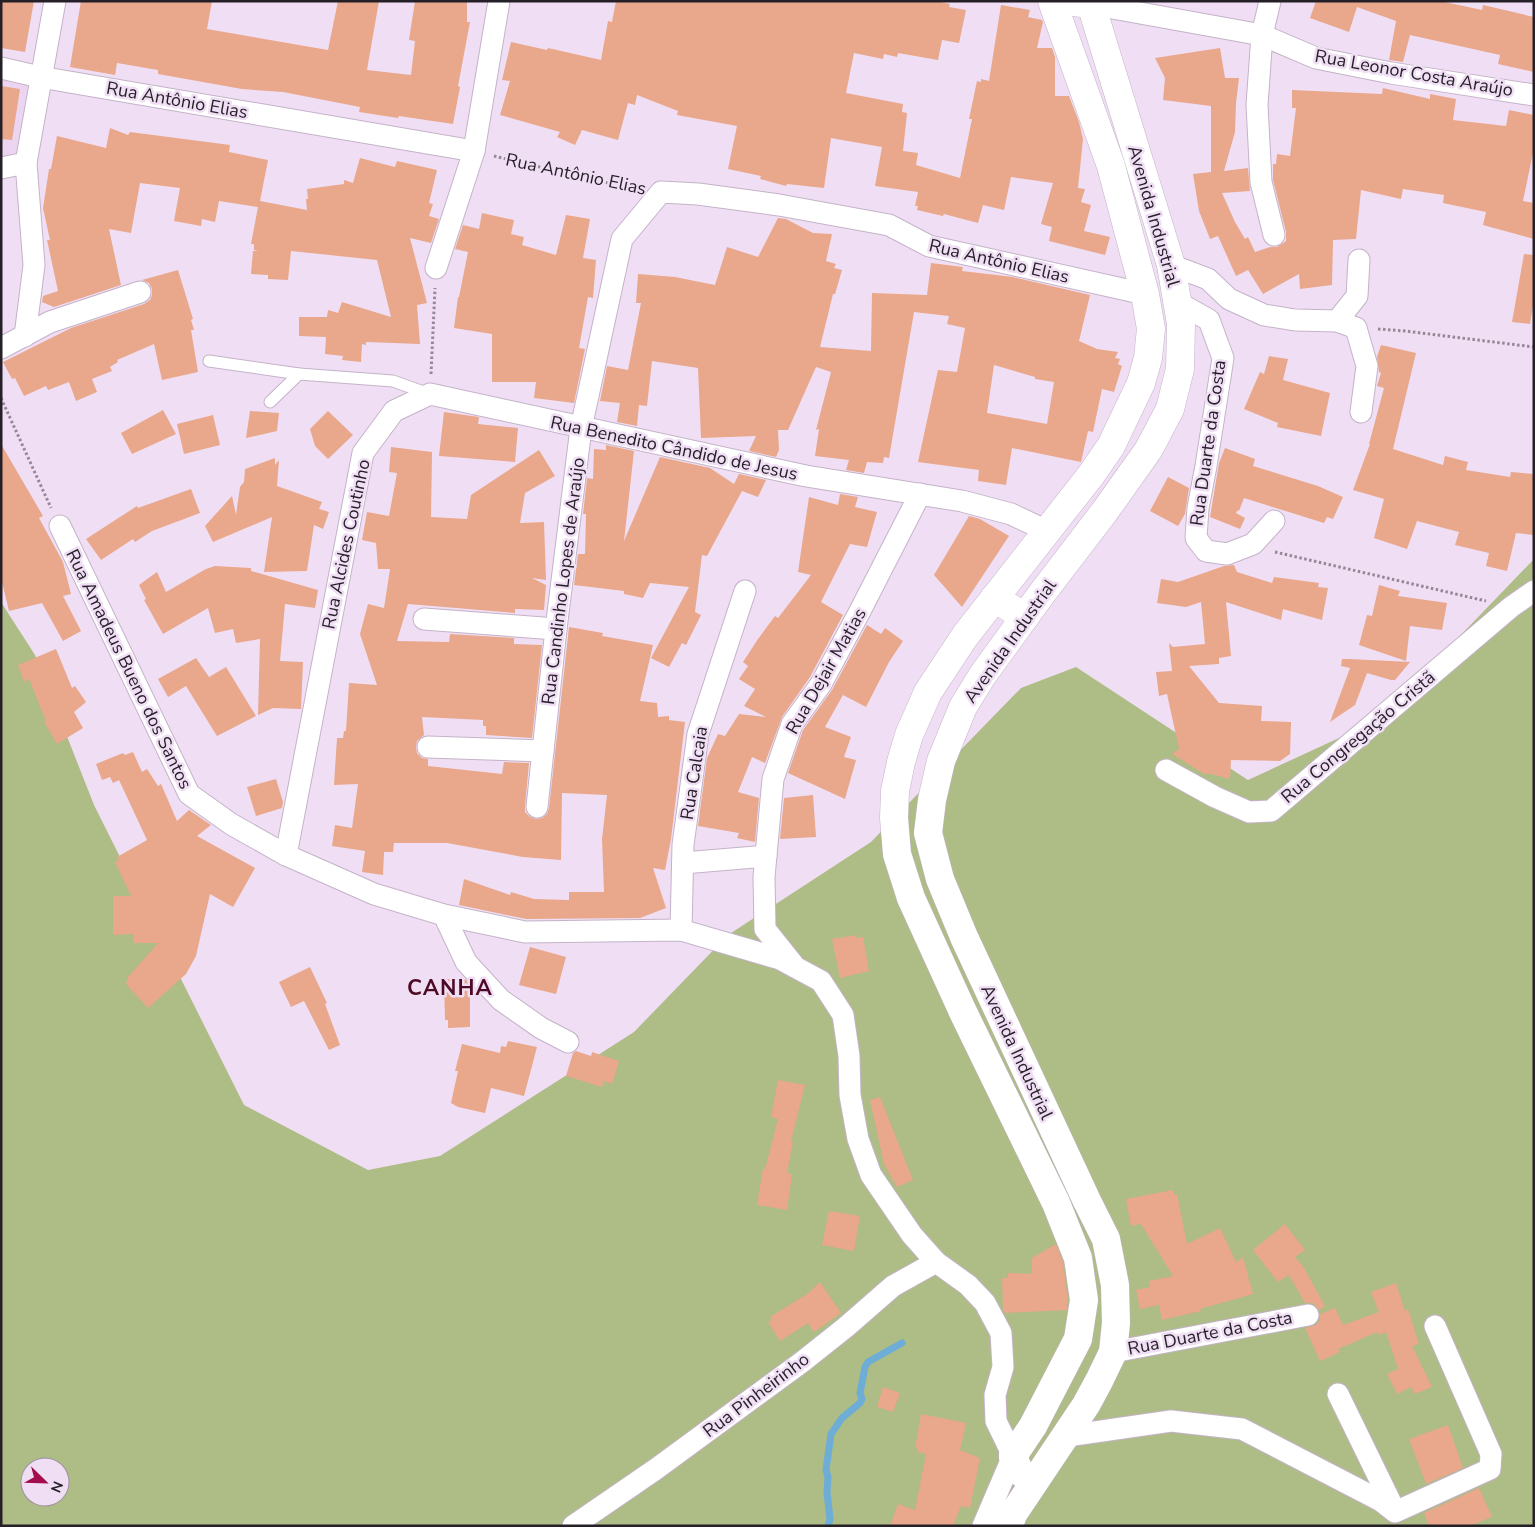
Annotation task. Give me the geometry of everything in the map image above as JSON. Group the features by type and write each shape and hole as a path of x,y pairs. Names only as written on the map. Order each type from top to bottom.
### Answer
{"main road":[{"name":"Avenida Industrial","path":"1014,1456 1033,1426 1078,1339 1084,1300 1078,1258 1056,1203 963,1012 911,898 897,854 894,818 895,791 906,744 928,692 965,636 1091,476 1111,446 1141,383 1148,358 1151,329 1144,294 1111,166 1052,1"},
{"name":"Avenida Industrial","path":"1009,1526 1013,1514 1067,1436 1099,1381 1113,1352 1116,1323 1115,1284 1106,1240 964,937 940,879 928,833 932,800 941,761 963,707 982,676 1025,616 1105,512 1149,449 1170,409 1180,369 1181,324 1171,265 1082,2"},
{"path":"994,598 1025,616"},
{"path":"1014,1456 1020,1470 1034,1482"}],"street":[{"path":"25,336 34,265 26,163 55,1"},
{"path":"436,268 474,151 499,1"},
{"path":"1270,1 1262,35 1257,105 1261,182 1274,235"},
{"name":"Rua Leonor Costa Araújo","path":"1082,2 1262,35 1316,58 1390,73 1534,95"},
{"name":"Rua Antônio Elias","path":"1,68 40,77 474,151"},
{"path":"1,168 26,163"},
{"name":"Rua Antônio Elias","path":"661,192 698,194 780,205 890,225 929,246 1144,294"},
{"name":"Rua Candinho Lopes de Araújo","path":"537,807 556,629 581,428 622,239 661,192"},
{"path":"1359,260 1357,296 1346,324 1367,366 1361,412"},
{"path":"1171,265 1208,279 1230,299 1264,315 1295,320 1346,324"},
{"path":"1,348 50,322 140,292"},
{"name":"Rua Duarte da Costa","path":"1177,302 1209,320 1223,358 1198,508 1196,538 1206,551 1228,554 1253,544 1274,521"},
{"name":"Rua Benedito Cândido de Jesus","path":"430,394 806,476 962,501 1010,514 1047,531"},
{"name":"Rua Alcides Coutinho","path":"286,855 363,453 394,411 430,394"},
{"name":"Rua Dejair Matias","path":"796,968 765,929 764,877 773,780 792,724 821,684 920,494"},
{"name":"Rua Amadeus Bueno dos Santos","path":"60,526 189,794 230,824 286,855 374,894 444,915 525,932 680,930 780,959 821,981 843,1015 849,1056 850,1094 853,1112 858,1140 870,1175 912,1235 936,1262 968,1285 985,1303 1001,1333 1002,1367 995,1395 996,1422 1014,1456"},
{"name":"Rua Calcaia","path":"680,930 683,845 698,734 745,591"},
{"name":"Rua Congregação Cristã","path":"1166,770 1215,797 1249,812 1271,811 1510,607 1534,591"},
{"path":"424,619 556,629"},
{"path":"428,747 543,751"},
{"path":"683,863 766,856"},
{"path":"444,915 466,962 501,1000 541,1028 568,1042"},
{"name":"Rua Pinheirinho","path":"573,1526 589,1519 802,1362 893,1286 936,1262"},
{"name":"Rua Duarte da Costa","path":"1113,1352 1308,1315"},
{"path":"1395,1512 1490,1469 1491,1454 1435,1326"},
{"path":"1338,1394 1395,1512"},
{"path":"1067,1436 1171,1421 1242,1429 1380,1501 1395,1512"},
{"name":"Avenida Industrial","path":"983,1526 1014,1456"}],"lane":[{"name":"Rua Benedito Cândido de Jesus","path":"210,361 298,374 392,381 430,394"},
{"path":"270,402 298,374"}],"path":[{"name":"Rua Antônio Elias","path":"474,151 598,180 661,192"},
{"path":"430,394 436,268"},
{"path":"1346,324 1534,347"},
{"path":"1,398 60,526"},
{"path":"1250,546 1510,607"}],"shaded area":[{"path":"1,76 31,85 21,158 1,164"}],"green space":[{"path":"1534,559 1534,1526 1,1526 1,602 35,655 94,805 244,1105 368,1170 440,1156 634,1032 728,935 871,842 1021,688 1076,667 1248,780 1380,719"}],"building":[{"path":"1,1 34,1 25,52 1,48"},
{"path":"81,1 212,1 207,29 328,50 338,1 379,1 367,70 411,75 415,41 409,40 415,1 467,1 467,22 470,22 453,124 359,112 360,107 283,92 242,89 158,74 158,70 117,63 115,75 70,67"},
{"path":"616,1 935,1 950,4 949,7 966,10 959,43 942,40 938,60 898,53 897,57 884,54 883,59 854,53 846,93 903,104 902,112 907,113 903,151 918,153 916,165 960,178 972,119 969,119 977,81 981,82 981,79 989,81 1001,5 1030,10 1028,17 1042,20 1043,22 1037,48 1052,48 1055,57 1055,96 1069,96 1079,122 1083,139 1078,188 1085,189 1081,202 1091,205 1084,231 1110,237 1105,255 1049,241 1052,227 1041,224 1053,183 1011,177 1004,210 983,205 978,223 944,214 943,216 917,210 918,206 915,206 918,192 875,186 882,147 831,138 824,188 787,184 786,186 760,179 761,176 728,169 737,126 677,115 678,111 637,95 635,105 628,103 618,140 582,130 575,145 557,137 560,132 500,115 510,81 502,80 511,42 601,60 608,21 612,22"},
{"path":"1316,1 1440,1 1482,10 1483,5 1534,17 1534,72 1498,64 1500,55 1410,35 1403,62 1389,60 1396,21 1357,7 1349,32 1310,18"},
{"path":"1220,48 1225,78 1239,78 1235,132 1224,171 1248,168 1250,191 1222,193 1235,222 1245,239 1248,237 1255,252 1270,247 1277,247 1286,241 1286,232 1273,180 1273,164 1276,164 1277,154 1290,156 1296,108 1292,108 1292,90 1382,94 1383,88 1430,99 1430,94 1456,99 1453,120 1506,126 1509,110 1534,115 1534,148 1523,201 1534,203 1534,239 1483,225 1486,212 1443,203 1444,195 1403,189 1401,199 1361,190 1356,239 1333,240 1332,285 1300,289 1299,274 1263,294 1248,270 1236,276 1218,236 1210,239 1199,211 1193,174 1211,172 1211,106 1163,100 1165,78 1155,58"},
{"path":"1,86 20,89 12,140 1,139"},
{"path":"110,128 128,135 130,132 230,145 229,152 268,160 260,201 307,210 307,189 344,184 344,180 353,183 360,158 395,167 397,161 437,170 429,203 433,204 429,216 439,219 431,243 410,238 427,303 417,305 420,344 366,342 366,345 362,344 361,362 342,360 343,356 325,354 326,337 299,336 299,317 327,317 328,310 338,313 342,302 391,317 377,260 291,251 288,280 268,279 268,275 251,274 253,251 258,251 254,250 254,244 251,244 258,207 219,201 215,222 202,219 201,226 174,221 180,188 140,183 131,233 109,229 121,285 54,307 42,302 43,296 58,291 47,240 50,240 43,208 49,169 51,169 57,136 106,148"},
{"path":"482,213 514,220 511,234 524,237 522,245 556,255 566,215 590,219 583,258 596,260 593,298 588,297 579,348 585,349 574,403 534,398 536,382 492,382 492,334 454,328 458,297 468,252 455,249 463,225 479,229"},
{"path":"778,218 786,219 813,233 832,234 826,261 836,264 834,268 842,270 835,294 833,294 820,347 871,351 872,293 927,295 931,263 963,267 962,271 1013,277 1090,295 1079,341 1097,349 1118,352 1115,358 1120,359 1118,364 1122,366 1114,392 1102,389 1093,432 1088,431 1081,462 1012,448 1006,485 978,481 979,470 918,462 938,370 957,372 965,328 947,324 949,316 914,312 889,458 884,457 883,463 867,462 864,473 846,470 849,460 815,456 819,429 816,430 831,372 816,367 788,430 778,430 779,450 776,457 749,451 756,436 701,438 698,368 652,361 647,406 639,405 637,426 617,422 620,403 600,401 607,366 628,370 641,303 636,303 638,274 675,277 715,285 727,247 758,257","holes":["994,365 1035,377 1035,379 1054,382 1047,424 987,413"]},
{"path":"1524,254 1534,255 1534,299 1530,324 1512,322"},
{"path":"178,270 193,319 191,320 194,330 191,330 198,372 162,380 154,344 117,360 118,362 110,367 112,371 92,379 97,392 76,401 69,382 48,390 46,386 24,396 15,378 12,379 3,362 71,328 144,304 150,300 152,289 149,283 142,280"},
{"path":"1381,345 1416,353 1393,449 1443,465 1445,456 1468,462 1466,470 1510,477 1511,472 1534,474 1534,535 1516,533 1507,571 1486,566 1489,553 1455,545 1459,532 1417,521 1407,549 1374,538 1384,499 1353,490 1370,444 1384,388 1377,386 1381,373 1379,372 1377,357"},
{"path":"1269,356 1288,359 1283,380 1330,393 1321,436 1277,427 1278,423 1244,409 1260,372 1264,374"},
{"path":"163,410 176,434 132,454 121,433"},
{"path":"250,411 279,413 277,431 246,438"},
{"path":"328,411 353,435 328,459 315,446 310,429"},
{"path":"444,412 479,417 478,424 518,428 515,462 439,456"},
{"path":"213,415 220,445 184,454 177,424"},
{"path":"1,444 43,516 39,518 63,562 71,594 63,596 81,631 63,641 42,603 9,611 1,578"},
{"path":"606,445 634,451 624,541 660,457 710,468 734,484 739,474 766,480 758,497 742,491 707,556 702,555 695,612 701,615 686,645 682,643 669,667 651,658 689,587 650,583 643,598 624,594 624,591 574,585 578,554 585,554 586,514 583,514 587,478 593,479 594,449 606,450"},
{"path":"391,447 432,452 431,517 467,519 471,495 539,450 555,476 525,493 520,523 544,522 546,580 532,578 546,585 544,610 515,609 515,613 408,604 397,641 449,642 450,634 514,638 514,644 542,645 532,738 486,735 486,726 483,726 483,720 422,717 424,735 417,741 417,753 422,758 428,759 428,766 502,774 504,762 529,763 525,812 530,817 542,818 547,814 549,808 569,627 603,633 602,636 653,645 640,701 657,703 658,717 669,716 669,720 685,722 671,839 665,870 653,868 666,908 640,918 526,919 459,905 464,879 510,895 511,892 534,899 569,900 569,892 604,892 602,839 607,795 562,793 561,860 523,857 447,843 394,843 393,852 384,852 383,875 362,872 365,851 332,846 335,825 352,828 358,784 334,785 337,738 343,738 344,731 346,731 349,683 377,685 360,634 368,604 384,608 390,569 378,569 376,543 362,540 367,512 389,516 397,473 389,472"},
{"path":"1225,448 1255,459 1253,466 1318,486 1343,497 1333,519 1327,517 1324,523 1244,498 1239,511 1236,513 1245,518 1240,529 1210,517 1219,463"},
{"path":"275,458 275,465 279,460 277,486 322,502 319,509 329,512 323,529 314,525 307,571 264,572 272,517 213,542 205,526 232,496 236,515 240,487 244,482 245,469"},
{"path":"1168,477 1189,488 1185,514 1178,526 1150,511"},
{"path":"191,489 200,513 152,531 135,542 133,539 101,560 86,539 137,506 138,508"},
{"path":"840,494 858,497 855,507 877,512 867,547 850,544 821,602 843,615 810,677 782,717 765,763 752,757 738,792 759,798 755,842 737,838 739,833 698,826 707,758 718,734 725,736 739,714 766,717 744,706 755,689 739,679 748,666 743,662 758,639 775,616 778,618 811,575 798,572 809,497 838,505"},
{"path":"969,516 980,519 1009,536 962,607 934,575"},
{"path":"1234,565 1237,572 1272,583 1274,577 1319,583 1318,587 1328,588 1322,620 1283,609 1281,620 1226,602 1231,656 1219,658 1219,664 1189,666 1219,703 1262,706 1261,721 1291,722 1290,754 1280,761 1231,760 1230,779 1207,773 1206,775 1172,754 1179,749 1167,694 1159,696 1156,672 1172,671 1169,643 1173,647 1205,644 1201,602 1186,607 1157,603 1161,579 1178,582 1224,566"},
{"path":"215,566 251,568 251,571 318,590 315,608 285,604 280,661 303,662 301,709 273,708 258,715 260,639 236,643 233,629 215,633 208,608 163,634 144,600 146,599 139,585 157,572 166,592 206,569"},
{"path":"1379,585 1400,591 1398,596 1447,603 1442,630 1410,626 1406,661 1359,645 1367,615 1372,616"},
{"path":"867,625 881,634 885,628 903,641 889,662 866,707 843,695 825,727 851,737 844,757 856,760 845,799 788,773 803,730 832,690"},
{"path":"56,649 72,688 75,686 86,702 74,712 83,728 57,744 44,722 46,721 29,679 24,682 18,665"},
{"path":"196,658 209,677 226,667 256,716 217,736 186,686 168,697 158,679"},
{"path":"1342,659 1410,662 1395,680 1367,673 1355,705 1330,722 1350,668 1341,666"},
{"path":"133,752 142,772 147,769 158,786 161,784 177,821 189,810 211,825 197,836 255,868 233,907 210,894 196,956 186,974 148,1008 126,984 128,977 158,943 133,943 134,934 113,935 113,896 131,896 115,862 119,860 117,857 147,840 119,780 113,783 110,777 102,780 96,764 123,753 125,755"},
{"path":"276,779 283,802 282,808 256,816 247,787"},
{"path":"813,795 816,837 780,839 784,798"},
{"path":"856,935 856,938 863,937 869,971 840,978 832,939"},
{"path":"530,947 566,957 556,994 519,985"},
{"path":"310,967 327,1003 325,1004 340,1045 329,1050 304,1001 291,1007 279,982"},
{"path":"444,979 465,979 470,984 470,1027 448,1028 448,1020 445,1020"},
{"path":"508,1041 537,1047 524,1096 491,1088 485,1113 458,1107 451,1103 458,1071 455,1071 462,1044 500,1053 501,1046 506,1047"},
{"path":"576,1051 591,1056 592,1052 619,1061 612,1084 604,1081 602,1087 566,1076 573,1053"},
{"path":"778,1080 805,1085 791,1141 793,1142 787,1173 792,1174 787,1210 757,1205 763,1168 765,1169 778,1119 771,1117"},
{"path":"880,1097 913,1180 897,1187 884,1164 870,1100"},
{"path":"1173,1190 1174,1195 1177,1194 1187,1244 1220,1228 1236,1262 1243,1257 1253,1294 1200,1309 1201,1311 1162,1320 1159,1305 1140,1309 1136,1290 1150,1287 1149,1281 1173,1276 1141,1224 1131,1226 1126,1199"},
{"path":"829,1211 860,1216 854,1251 822,1245"},
{"path":"1285,1224 1305,1250 1295,1257 1304,1268 1325,1306 1319,1310 1313,1303 1305,1303 1289,1275 1278,1282 1253,1250"},
{"path":"1056,1244 1063,1262 1068,1300 1067,1310 1005,1313 1003,1310 1002,1278 1008,1278 1008,1273 1032,1274 1032,1258"},
{"path":"820,1282 841,1313 814,1332 808,1323 780,1341 768,1322 772,1320 770,1317 807,1294"},
{"path":"1396,1283 1405,1311 1408,1309 1419,1344 1412,1346 1432,1387 1415,1394 1411,1387 1397,1394 1387,1374 1398,1369 1386,1332 1378,1335 1377,1332 1338,1349 1340,1352 1320,1361 1305,1328 1316,1325 1320,1320 1320,1314 1335,1308 1343,1325 1379,1312 1371,1292"},
{"path":"883,1387 900,1393 893,1412 877,1407"},
{"path":"921,1414 966,1423 960,1450 980,1458 970,1508 961,1506 953,1526 890,1526 898,1504 915,1510 926,1454 918,1452 918,1449 915,1448"},
{"path":"1448,1425 1463,1468 1426,1484 1409,1439"},
{"path":"1479,1488 1492,1517 1469,1526 1429,1526 1424,1513"}],"waterway":[{"path":"828,1526 830,1519 826,1470 831,1434 842,1418 860,1403 865,1367 868,1362 902,1343"}],"district":[{"name":"CANHA","path":"450,988"}]}
